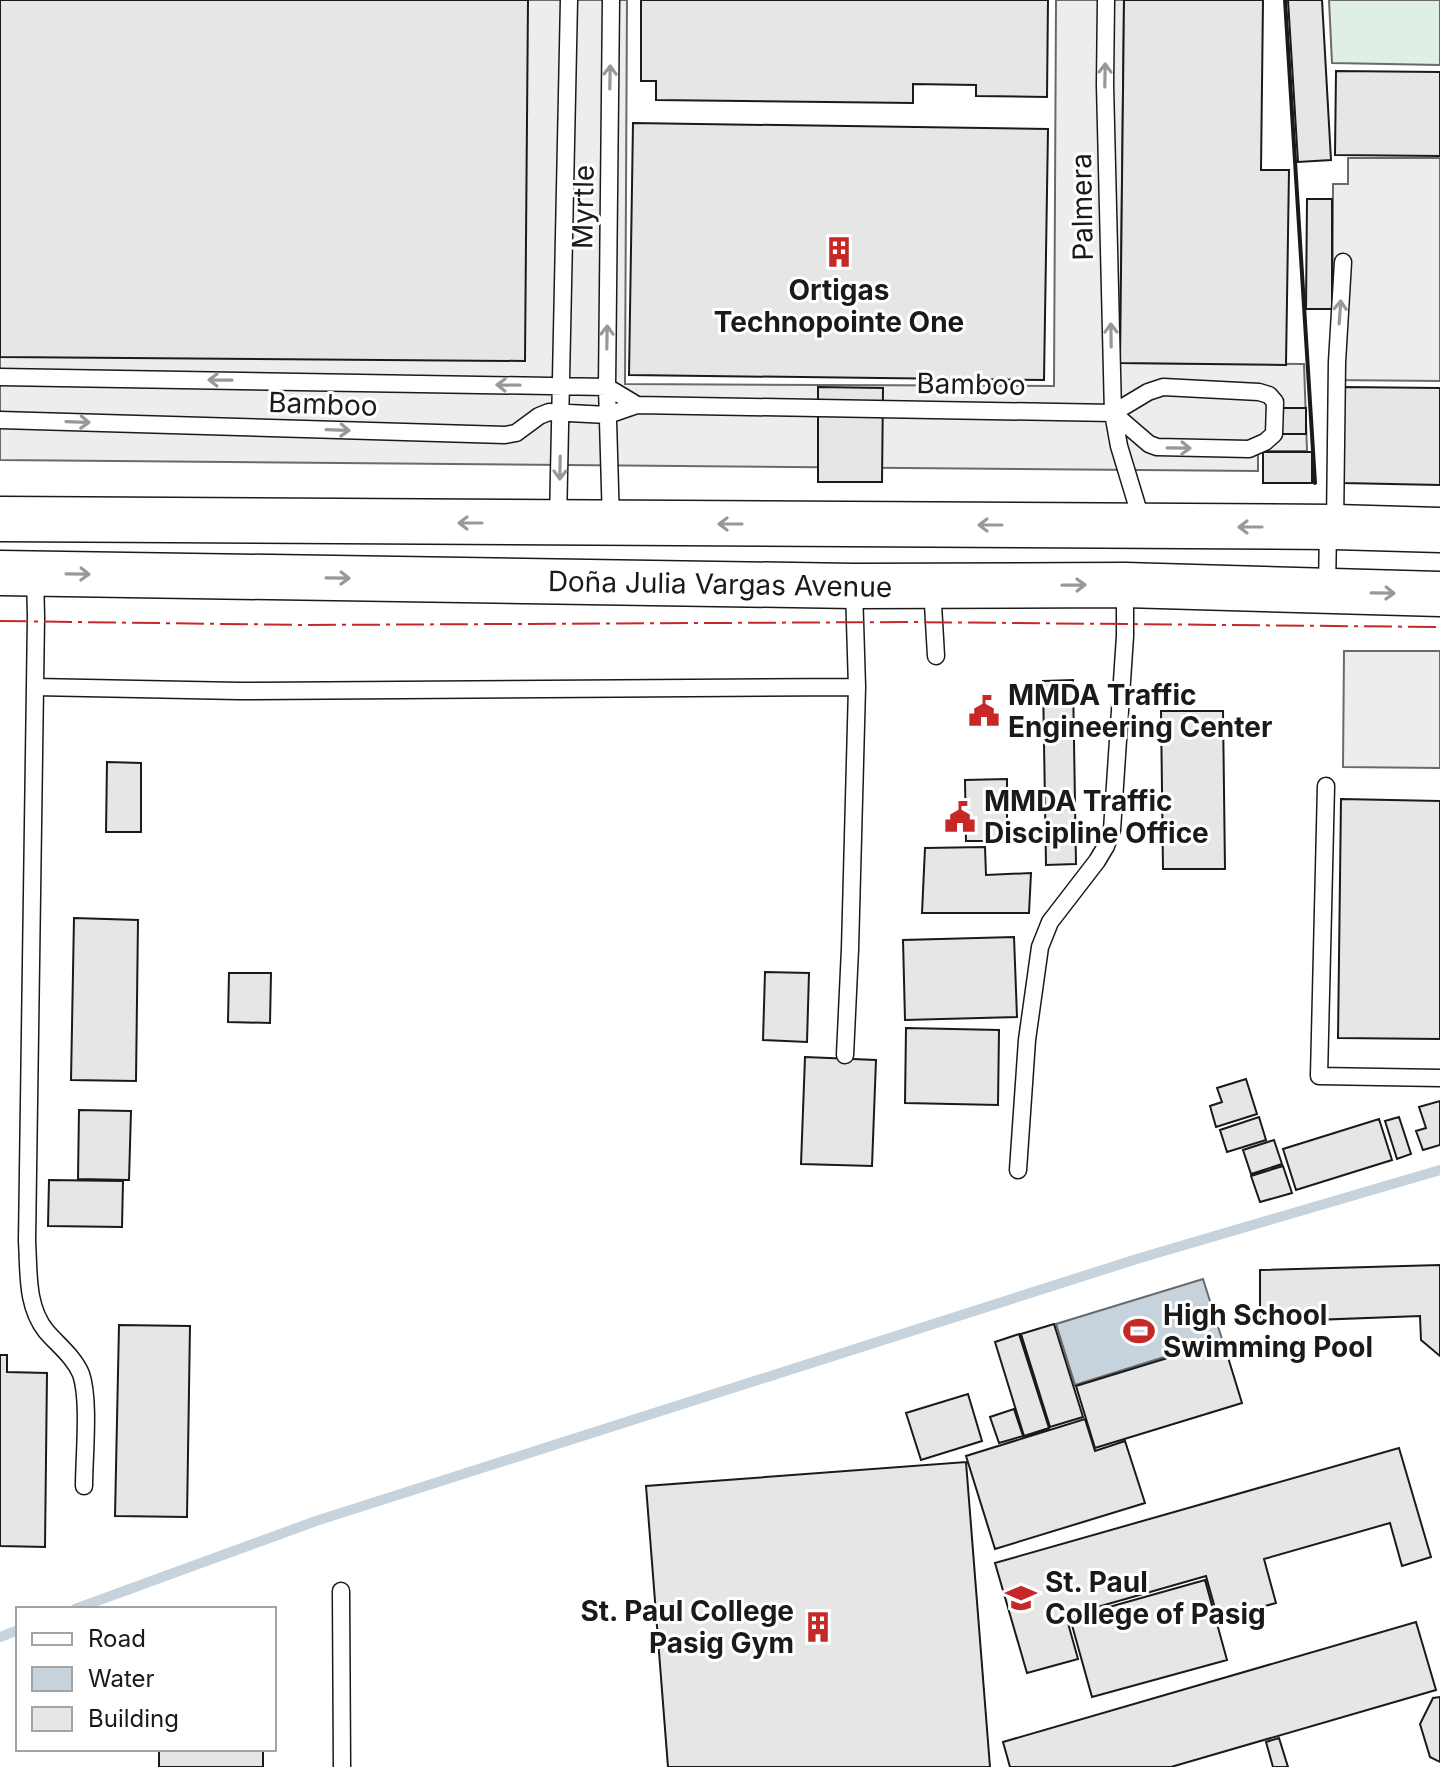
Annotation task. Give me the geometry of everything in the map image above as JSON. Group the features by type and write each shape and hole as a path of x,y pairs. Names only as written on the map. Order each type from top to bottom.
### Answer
{"main road":[{"name":"Doña Julia Vargas Avenue","path":"0,519 1440,530"},
{"name":"Doña Julia Vargas Avenue","path":"17,573 932,587 1125,585 1440,594"}],"lane":[{"name":"Myrtle","path":"558,523 569,0"},
{"name":"Myrtle","path":"611,0 607,387 611,523"},
{"name":"Palmera","path":"1106,0 1105,101 1113,413 1119,446 1144,526"},
{"path":"1327,592 1343,262"},
{"name":"Bamboo","path":"0,377 607,387 637,405"},
{"path":"1163,387 1259,392 1269,395 1275,402 1274,434 1249,449 1157,447 1149,444 1113,413 1148,392 1163,387"},
{"name":"Bamboo","path":"0,420 505,435 516,433 549,412 608,415 637,405 1113,413"},
{"path":"17,573 35,687 27,1241 31,1300 44,1328 76,1364 81,1377 85,1393 84,1486"},
{"path":"1018,1170 1027,1040 1040,947 1050,922 1097,861 1112,830 1125,636 1125,585"},
{"path":"845,1055 857,687 854,586"},
{"path":"932,587 936,656"},
{"path":"35,687 239,691 857,687"},
{"path":"1326,786 1319,1076 1440,1078"},
{"path":"341,1591 342,1767"}],"green space":[{"path":"1329,0 1440,0 1440,65 1332,63"}],"shaded area":[{"path":"528,0 627,0 625,384 1054,386 1056,0 1124,0 1120,363 1304,364 1307,451 1258,451 1258,471 0,460 0,357"},
{"path":"1348,158 1440,158 1440,381 1332,380 1333,184 1348,184"},
{"path":"1344,651 1440,651 1440,768 1343,767"}],"water":[{"name":"High School Swimming Pool","path":"1203,1279 1222,1339 1075,1385 1056,1324"}],"building":[{"path":"0,0 528,0 525,361 0,357"},
{"path":"641,0 1048,0 1047,97 976,96 976,85 913,84 913,103 656,100 656,81 641,81"},
{"path":"1124,0 1263,0 1261,170 1289,170 1286,365 1120,363"},
{"path":"1288,0 1322,0 1331,160 1298,162"},
{"path":"1336,71 1440,72 1440,156 1335,155"},
{"name":"Ortigas Technopointe One","path":"633,123 1048,129 1044,380 629,375"},
{"path":"1307,199 1332,199 1332,309 1306,309"},
{"path":"818,387 883,388 882,482 818,482"},
{"path":"1343,387 1440,388 1440,485 1342,483"},
{"path":"1277,408 1306,408 1306,434 1277,434"},
{"path":"1263,452 1312,452 1312,483 1263,483"},
{"path":"1073,680 1076,864 1046,865 1043,681"},
{"path":"1161,711 1223,711 1225,869 1163,869"},
{"path":"107,762 141,763 141,832 106,832"},
{"path":"1007,779 1007,841 966,841 965,780"},
{"path":"1341,799 1440,801 1440,1039 1338,1038"},
{"path":"985,847 986,875 1031,873 1029,913 922,913 925,848"},
{"path":"74,918 138,920 136,1081 71,1080"},
{"path":"1014,937 1017,1017 905,1020 903,940"},
{"path":"765,972 809,973 807,1042 763,1040"},
{"path":"229,973 271,973 270,1023 228,1022"},
{"path":"906,1028 999,1030 998,1105 905,1103"},
{"path":"805,1057 876,1060 872,1166 801,1164"},
{"path":"1246,1079 1257,1114 1216,1127 1210,1106 1222,1102 1217,1088"},
{"path":"1440,1101 1440,1145 1423,1150 1416,1131 1426,1128 1419,1107"},
{"path":"79,1110 131,1111 129,1180 78,1179"},
{"path":"1259,1117 1266,1140 1227,1152 1220,1130"},
{"path":"1399,1117 1411,1154 1397,1159 1385,1121"},
{"path":"1379,1119 1392,1160 1296,1190 1283,1149"},
{"path":"1274,1140 1282,1164 1251,1174 1243,1150"},
{"path":"1283,1166 1292,1193 1260,1202 1251,1176"},
{"path":"49,1180 123,1181 122,1227 48,1226"},
{"path":"1440,1265 1440,1356 1421,1340 1420,1316 1260,1322 1260,1270"},
{"path":"1054,1324 1083,1417 1050,1427 1021,1334"},
{"path":"119,1325 190,1326 187,1517 115,1516"},
{"path":"1019,1334 1049,1428 1024,1436 995,1342"},
{"path":"1223,1341 1242,1403 1095,1448 1076,1386"},
{"path":"0,1355 7,1355 7,1372 47,1373 45,1547 0,1546"},
{"path":"968,1394 982,1441 921,1460 906,1413"},
{"path":"1014,1409 1023,1436 999,1443 990,1417"},
{"path":"1085,1419 1095,1451 1125,1441 1145,1503 995,1549 966,1456"},
{"path":"1399,1448 1431,1557 1402,1566 1390,1523 1264,1559 1276,1603 1218,1619 1206,1576 1066,1616 1078,1659 1027,1673 995,1563"},
{"name":"St. Paul College Pasig Gym","path":"966,1462 990,1767 668,1767 646,1486"},
{"path":"1205,1580 1227,1660 1092,1697 1070,1618"},
{"path":"1416,1622 1436,1690 1171,1767 1010,1767 1003,1742"},
{"path":"1440,1697 1440,1762 1430,1757 1420,1724 1433,1698"},
{"path":"1279,1738 1288,1767 1273,1767 1266,1742"},
{"path":"159,1751 263,1751 263,1767 159,1767"}],"waterway":[{"path":"80,1607 316,1521 1140,1258 1440,1170"},
{"path":"0,1637 16,1631"}],"wall":[{"path":"1285,0 1315,483"}],"power":[{"path":"0,621 306,625 910,622 1440,627"}],"place":[{"name":"Ortigas Technopointe One","path":"839,252"},
{"name":"MMDA Traffic Engineering Center","path":"984,711"},
{"name":"MMDA Traffic Discipline Office","path":"960,817"},
{"name":"High School Swimming Pool","path":"1139,1331"},
{"name":"St. Paul College of Pasig","path":"1021,1598"},
{"name":"St. Paul College Pasig Gym","path":"818,1627"}]}
